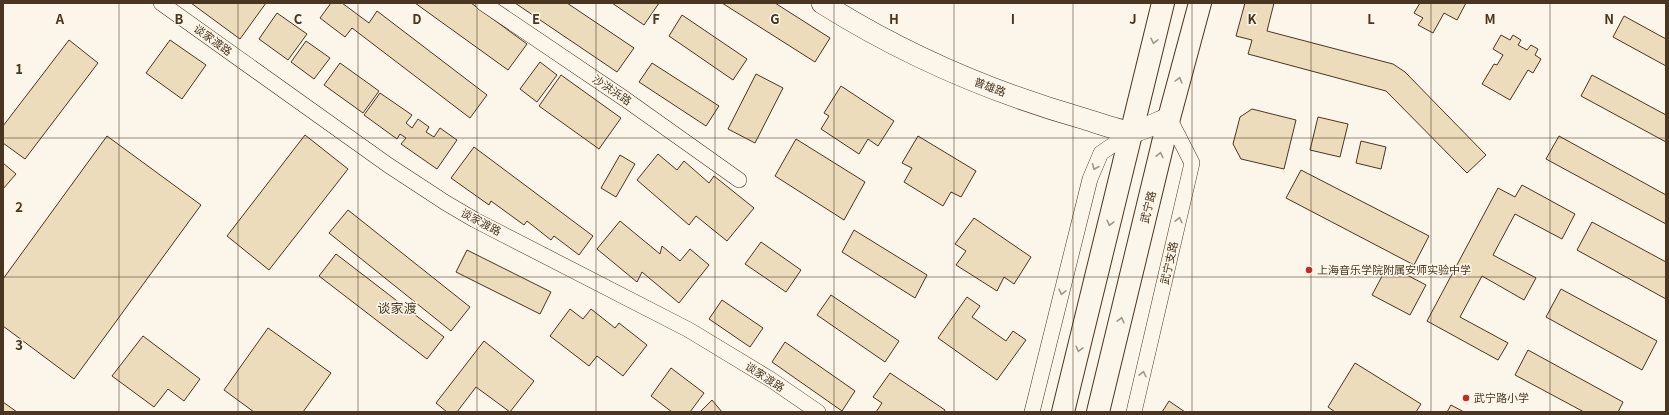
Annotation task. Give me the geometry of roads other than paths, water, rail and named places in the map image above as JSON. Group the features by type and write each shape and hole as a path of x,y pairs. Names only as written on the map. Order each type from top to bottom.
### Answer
{"main road":[{"name":"普雄路","path":"822,3 853,22 912,53 970,79 1062,112 1132,132"},
{"path":"1063,412 1163,3"},
{"name":"武宁路","path":"1098,412 1169,118 1200,3"},
{"path":"1132,132 1169,118"}],"street":[{"name":"谈家渡路","path":"161,3 388,165 440,200 475,220 689,330 770,379 818,412"},
{"name":"沙洪浜路","path":"483,3 637,107 739,180"},
{"name":"武宁支路","path":"1134,412 1192,163 1169,118"},
{"path":"1032,412 1090,179 1101,154 1132,132"}],"place":[{"name":"上海音乐学院附属安师实验中学","path":"1309,270"},
{"name":"武宁路小学","path":"1466,398"}],"district":[{"name":"谈家渡","path":"397,308"}]}
